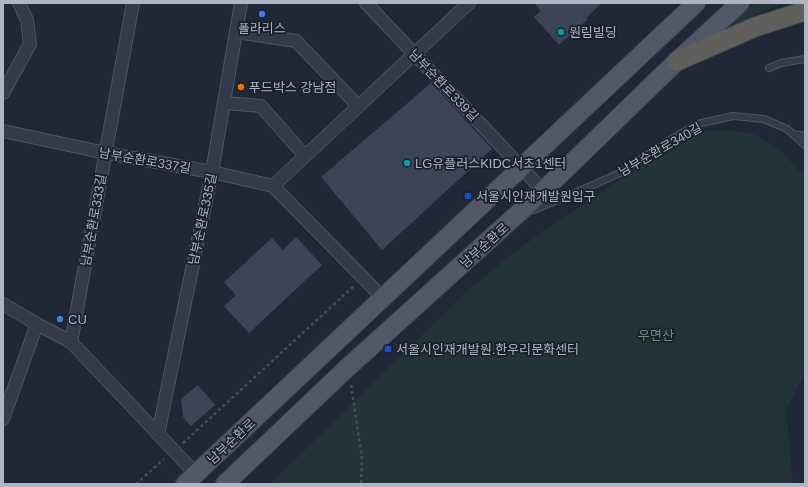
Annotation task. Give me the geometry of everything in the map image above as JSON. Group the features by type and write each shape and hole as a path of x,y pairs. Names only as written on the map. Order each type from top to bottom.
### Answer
{"highway":[{"path":"677,61 755,27 805,11"}],"main road":[{"name":"남부순환로","path":"190,479 696,3"},
{"name":"남부순환로","path":"225,484 346,369 543,191 677,61 740,3"}],"street":[{"path":"3,93 30,44 27,20 19,3"},
{"name":"남부순환로333길","path":"71,342 133,3"},
{"name":"남부순환로335길","path":"158,434 212,172 241,3"},
{"name":"남부순환로339길","path":"366,3 543,191"},
{"path":"383,298 274,186 469,3"},
{"path":"236,32 296,41 358,106"},
{"path":"224,103 261,106 305,156"},
{"name":"남부순환로337길","path":"3,131 106,153 212,172 274,186"},
{"path":"3,304 36,324 71,342 174,451 190,479"},
{"path":"3,419 36,324"}],"lane":[{"path":"769,68 781,63 805,59"},
{"name":"남부순환로340길","path":"514,217 575,193 622,172 665,143 697,124 734,116 764,119 787,129 805,145"},
{"path":"793,134 805,136"}],"path":[{"path":"136,484 363,278"},
{"path":"351,385 362,459 361,484"}],"green space":[{"path":"754,3 785,3 765,10 726,29"},
{"name":"우면산","path":"729,130 756,135 782,152 805,177 805,372 786,410 793,484 270,484 467,291 521,247 657,154 706,131"}],"building":[{"name":"원림빌딩","path":"534,3 602,3 586,18 588,19 559,45 534,17 541,11"},
{"name":"LG유플러스KIDC서초1센터","path":"431,83 492,149 382,250 321,177"},
{"path":"296,237 322,265 249,333 224,306 236,295 224,282 272,238 283,250"},
{"path":"198,385 215,405 191,426 183,417 181,399"}],"place":[{"name":"폴라리스","path":"262,14"},
{"name":"원림빌딩","path":"561,32"},
{"name":"푸드박스 강남점","path":"241,87"},
{"name":"LG유플러스KIDC서초1센터","path":"407,163"},
{"name":"서울시인재개발원입구","path":"468,196"},
{"name":"CU","path":"60,319"},
{"name":"서울시인재개발원.한우리문화센터","path":"388,349"}]}
